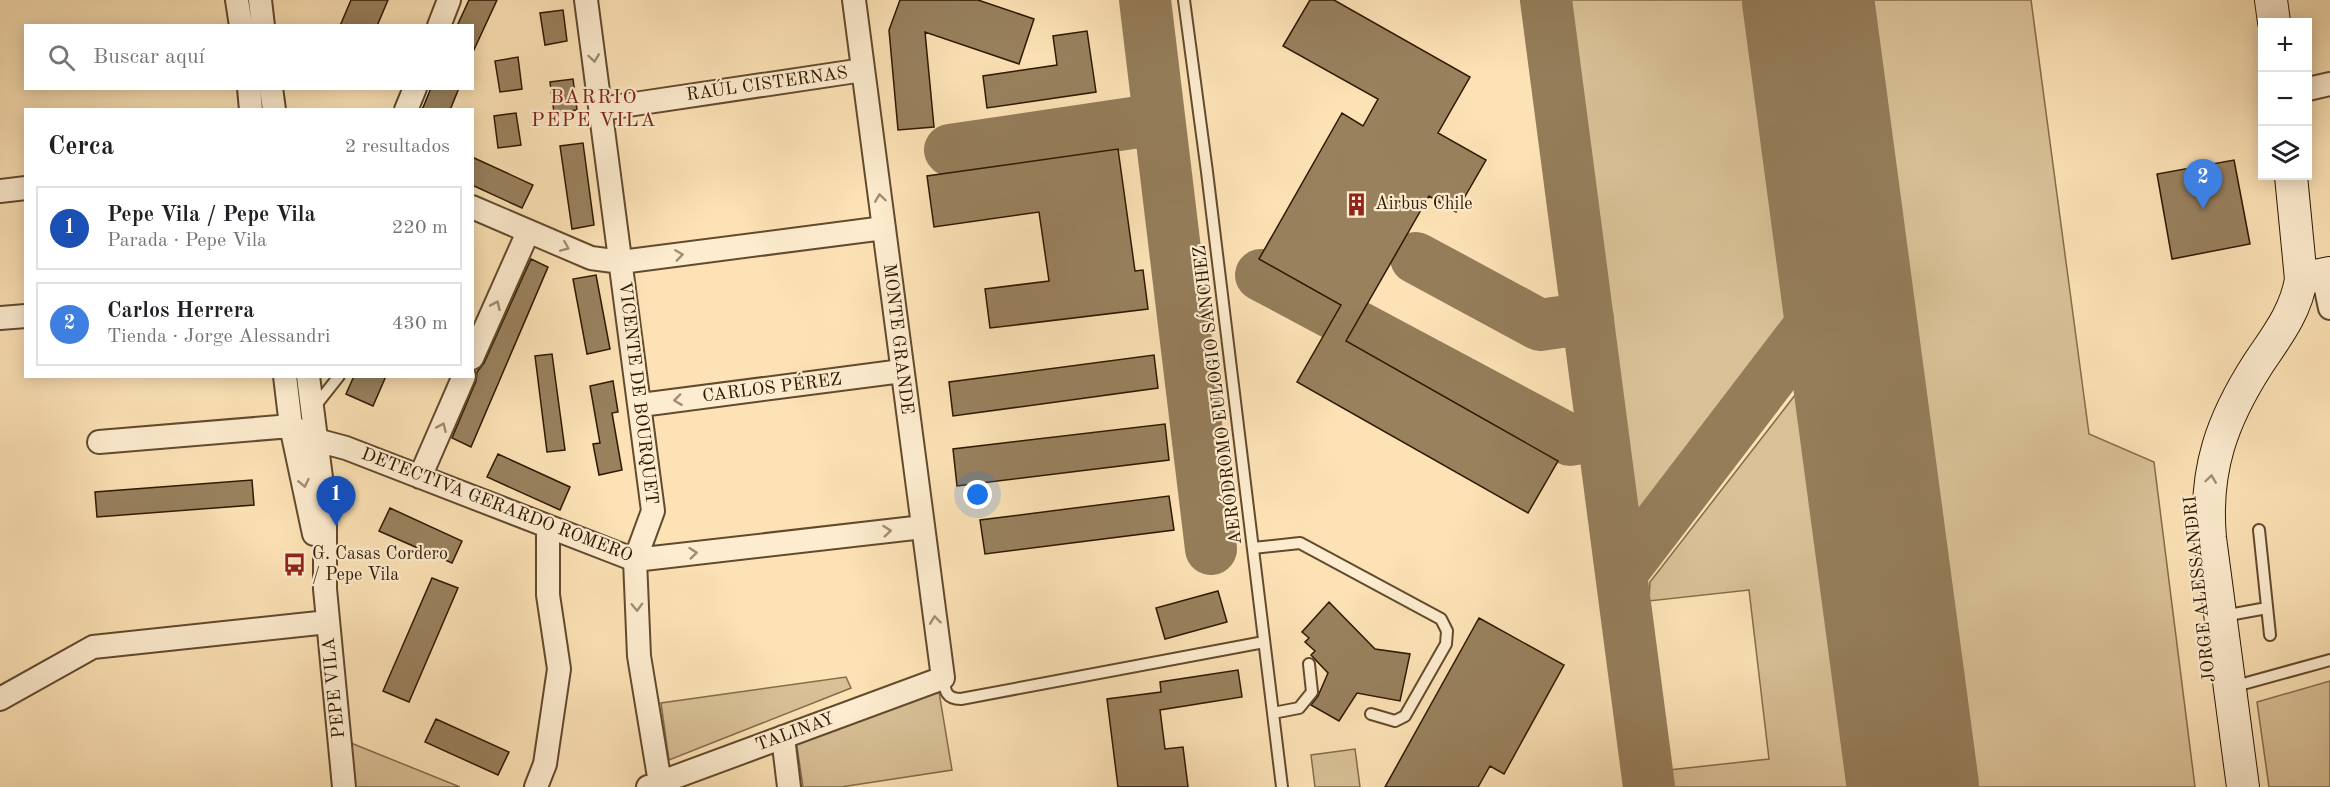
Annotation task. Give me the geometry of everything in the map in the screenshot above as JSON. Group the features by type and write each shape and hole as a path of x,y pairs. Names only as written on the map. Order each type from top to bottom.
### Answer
{"main road":[{"path":"2271,0 2273,18"},
{"name":"JORGE ALESSANDRI","path":"2292,180 2318,276"},
{"name":"JORGE ALESSANDRI","path":"2243,787 2209,518 2210,480 2222,433 2237,398 2290,316 2297,299 2318,276"},
{"name":"JORGE ALESSANDRI","path":"2222,787 2190,524 2191,465 2201,428 2223,381 2268,316 2318,276"}],"street":[{"path":"237,0 241,24"},
{"path":"260,0 263,24"},
{"path":"440,24 449,0"},
{"name":"VICENTE DE BOURQUET","path":"586,0 641,405 653,511 635,560 639,656 654,785"},
{"name":"MONTE GRANDE","path":"854,0 943,678"},
{"name":"RAÚL CISTERNAS","path":"600,109 863,70"},
{"path":"2312,88 2330,84"},
{"path":"249,90 251,108"},
{"path":"271,90 274,108"},
{"path":"407,108 414,90"},
{"path":"0,191 24,188"},
{"path":"474,208 591,258 621,262 884,228"},
{"path":"474,354 528,232"},
{"path":"2318,276 2330,308"},
{"path":"0,318 24,316"},
{"name":"CARLOS PÉREZ","path":"641,405 903,371"},
{"name":"PEPE VILA","path":"285,378 291,426 325,589"},
{"name":"PEPE VILA","path":"308,378 325,509 325,589 337,786"},
{"path":"420,477 464,378"},
{"path":"99,442 291,426"},
{"name":"DETECTIVA GERARDO ROMERO","path":"291,426 316,440 346,448 635,560 923,527"},
{"path":"536,787 545,764 559,669 548,595 548,527"},
{"path":"0,699 93,647 328,622"},
{"name":"TALINAY","path":"654,785 943,678"},
{"path":"783,736 789,787"}],"lane":[{"name":"AERÓDROMO EULOGIO SÁNCHEZ","path":"1184,0 1282,787"},
{"path":"312,411 337,378"},
{"path":"2259,530 2270,635"},
{"path":"1253,548 1300,543 1441,619 1447,631 1446,644 1405,716 1395,721 1371,714"},
{"path":"2220,617 2267,608"},
{"path":"943,678 947,695 952,699 961,699 1264,642"},
{"path":"2229,687 2330,660"},
{"path":"1273,713 1299,708 1312,693 1309,664"}],"shaded area":[{"path":"1567,0 1767,0 1809,277 1791,333 1657,513 1646,519 1633,514"},
{"path":"1864,0 2031,0 2089,434 2154,462 2195,787 1967,787"},
{"path":"1817,378 1824,380 1878,787 1671,787 1669,770 1769,759 1749,590 1649,601 1650,582 1806,381"},
{"path":"846,677 851,688 669,760 661,703"},
{"path":"2330,681 2330,787 2269,787 2257,702"},
{"path":"939,692 952,770 841,787 803,787 796,740"},
{"path":"351,743 460,787 355,787"},
{"path":"1355,749 1360,787 1315,787 1311,755"}],"building":[{"path":"351,0 388,0 378,24 341,24"},
{"path":"469,0 497,0 474,50 474,24 458,24"},
{"path":"900,0 978,0 1034,19 1019,64 925,32 934,127 898,130 889,30"},
{"path":"1310,0 1334,0 1470,77 1438,133 1486,160 1456,212 1429,196 1346,341 1558,461 1528,513 1297,382 1341,305 1259,259 1342,113 1363,126 1378,99 1283,46"},
{"path":"563,10 567,41 545,45 540,13"},
{"path":"1087,31 1096,92 987,108 983,76 1057,65 1053,36"},
{"path":"518,57 522,89 500,92 495,61"},
{"path":"573,79 577,110 554,113 550,82"},
{"path":"430,90 458,90 451,108 423,108"},
{"path":"516,113 521,145 498,148 494,116"},
{"path":"583,143 594,225 572,229 560,146"},
{"path":"1118,149 1135,271 1143,270 1148,309 990,328 985,289 1049,281 1039,212 934,227 927,176"},
{"path":"474,158 533,185 522,208 474,186"},
{"path":"2234,160 2250,244 2172,259 2157,174"},
{"path":"531,259 548,267 471,447 452,438 476,381 477,372 484,363"},
{"path":"596,275 610,349 587,354 573,279"},
{"path":"552,354 565,450 547,452 535,356"},
{"path":"1154,355 1158,388 953,416 949,382"},
{"path":"353,378 385,378 373,406 346,394"},
{"path":"613,381 618,412 612,413 622,470 599,475 593,444 600,443 590,386"},
{"path":"1165,424 1169,460 957,486 953,449"},
{"path":"498,454 570,487 560,510 487,477"},
{"path":"252,480 254,505 97,517 95,492"},
{"path":"1169,496 1174,530 985,554 980,520"},
{"path":"390,508 462,541 452,563 379,531"},
{"path":"432,578 458,588 409,702 383,691"},
{"path":"1218,591 1227,622 1165,639 1156,608"},
{"path":"1329,602 1375,649 1410,654 1400,701 1357,693 1339,721 1311,705 1318,696 1328,673 1311,655 1315,651 1305,642 1309,638 1302,632"},
{"path":"1479,618 1564,665 1504,774 1490,766 1478,787 1385,787"},
{"path":"1238,670 1242,697 1160,710 1165,749 1183,747 1188,787 1118,787 1107,699 1161,692 1160,682"},
{"path":"436,719 509,752 498,775 425,742"}],"taxiway":[{"path":"1145,0 1211,549"},
{"path":"1546,0 1649,787"},
{"path":"950,150 1159,119"},
{"path":"1416,258 1540,325 1588,318"},
{"path":"1261,275 1570,440 1602,434"},
{"path":"1622,572 1845,280"}],"runway":[{"path":"1808,0 1913,787"}],"place":[{"name":"Airbus Chile","path":"1357,204"},
{"name":"Carlos Herrera","path":"2203,209"},
{"name":"Pepe Vila / Pepe Vila","path":"336,526"},
{"name":"G. Casas Cordero / Pepe Vila","path":"294,564"}],"district":[{"name":"BARRIO PEPE VILA","path":"594,110"}]}
